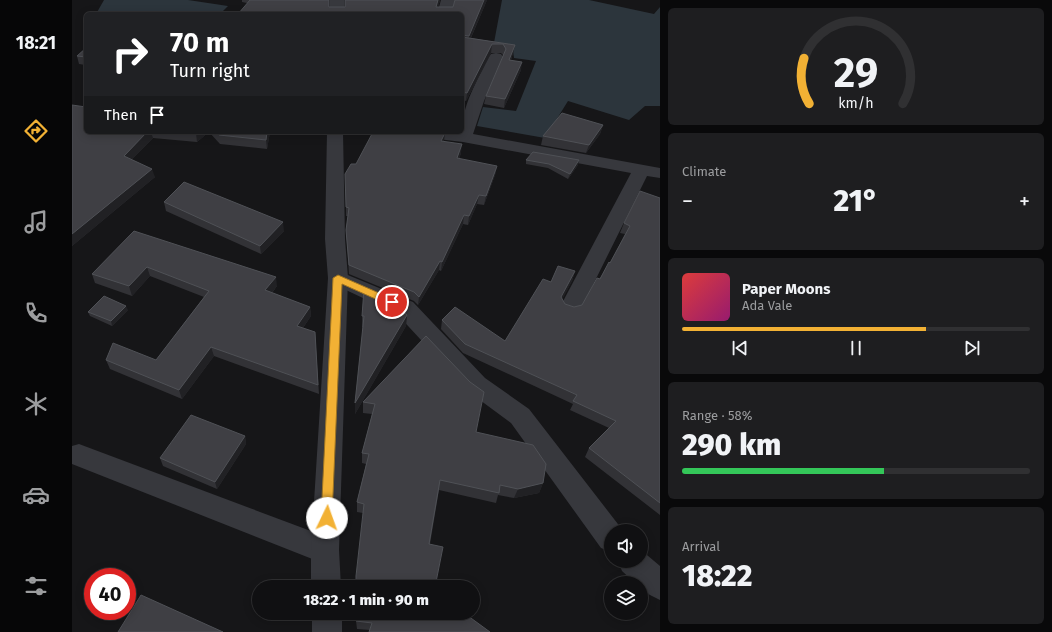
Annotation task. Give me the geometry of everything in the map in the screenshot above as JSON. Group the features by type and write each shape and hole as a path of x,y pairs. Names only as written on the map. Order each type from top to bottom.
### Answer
{"street":[{"path":"337,0 337,12"},
{"path":"445,12 448,0"},
{"path":"463,137 476,101 496,57"},
{"path":"326,580 325,550 338,278 335,238 335,134"},
{"path":"438,134 463,137 651,171 572,307"},
{"path":"338,278 405,308 477,385 520,416 604,529"},
{"path":"79,455 325,550"},
{"path":"641,568 660,584"},
{"path":"327,620 327,632"}],"shaded area":[{"path":"104,0 188,0 228,6 222,12 97,12"},
{"path":"502,0 589,0 654,14 660,7 660,106 645,106 629,120 568,101 545,138 477,126 483,107 516,111 536,61 514,58 513,51 493,48"}],"building":[{"path":"250,0 329,0 329,7 345,7 345,0 438,0 436,7 453,7 455,0 484,0 469,36 464,35 464,12 240,12"},
{"path":"464,37 515,45 509,60 522,62 505,99 486,96 506,49 503,44 492,44 467,93 464,92"},
{"path":"84,50 84,57 77,56"},
{"path":"72,105 84,107 84,134 145,134 124,156 152,169 72,234"},
{"path":"562,113 603,125 589,145 543,136"},
{"path":"218,134 267,134 266,140"},
{"path":"372,134 444,134 441,141 462,144 457,158 497,166 486,196 479,195 469,216 464,215 442,262 440,261 419,297 414,292 349,265 346,230 349,208 346,207 345,174 351,164 356,164"},
{"path":"533,152 579,160 570,174 549,164 526,160"},
{"path":"184,182 283,222 260,246 164,202"},
{"path":"640,191 660,198 660,503 589,448 616,421 573,401 577,395 465,344 442,320 455,307 505,341 543,279 551,282 558,266 575,271 561,297 565,304 574,307 582,305 597,278 600,279 609,262 610,263 630,226 624,223"},
{"path":"134,231 276,277 265,290 310,307 297,326 315,332 318,385 211,347 179,390 106,360 113,343 156,360 209,291 147,267 129,286 92,274"},
{"path":"364,289 397,304 407,315 355,403 364,316 362,316"},
{"path":"104,296 126,306 111,321 88,312"},
{"path":"426,336 470,382 484,392 476,432 533,445 546,464 543,483 518,489 500,485 499,493 440,480 429,544 443,547 436,580 356,580 364,504 357,502 369,454 362,453 375,404 363,402"},
{"path":"191,415 245,436 215,482 160,458"},
{"path":"141,595 223,632 118,632 125,620 136,620 136,603"},
{"path":"474,620 490,632 369,632 372,623 356,621"}],"route":[{"path":"327,518 338,278 392,302"}]}
